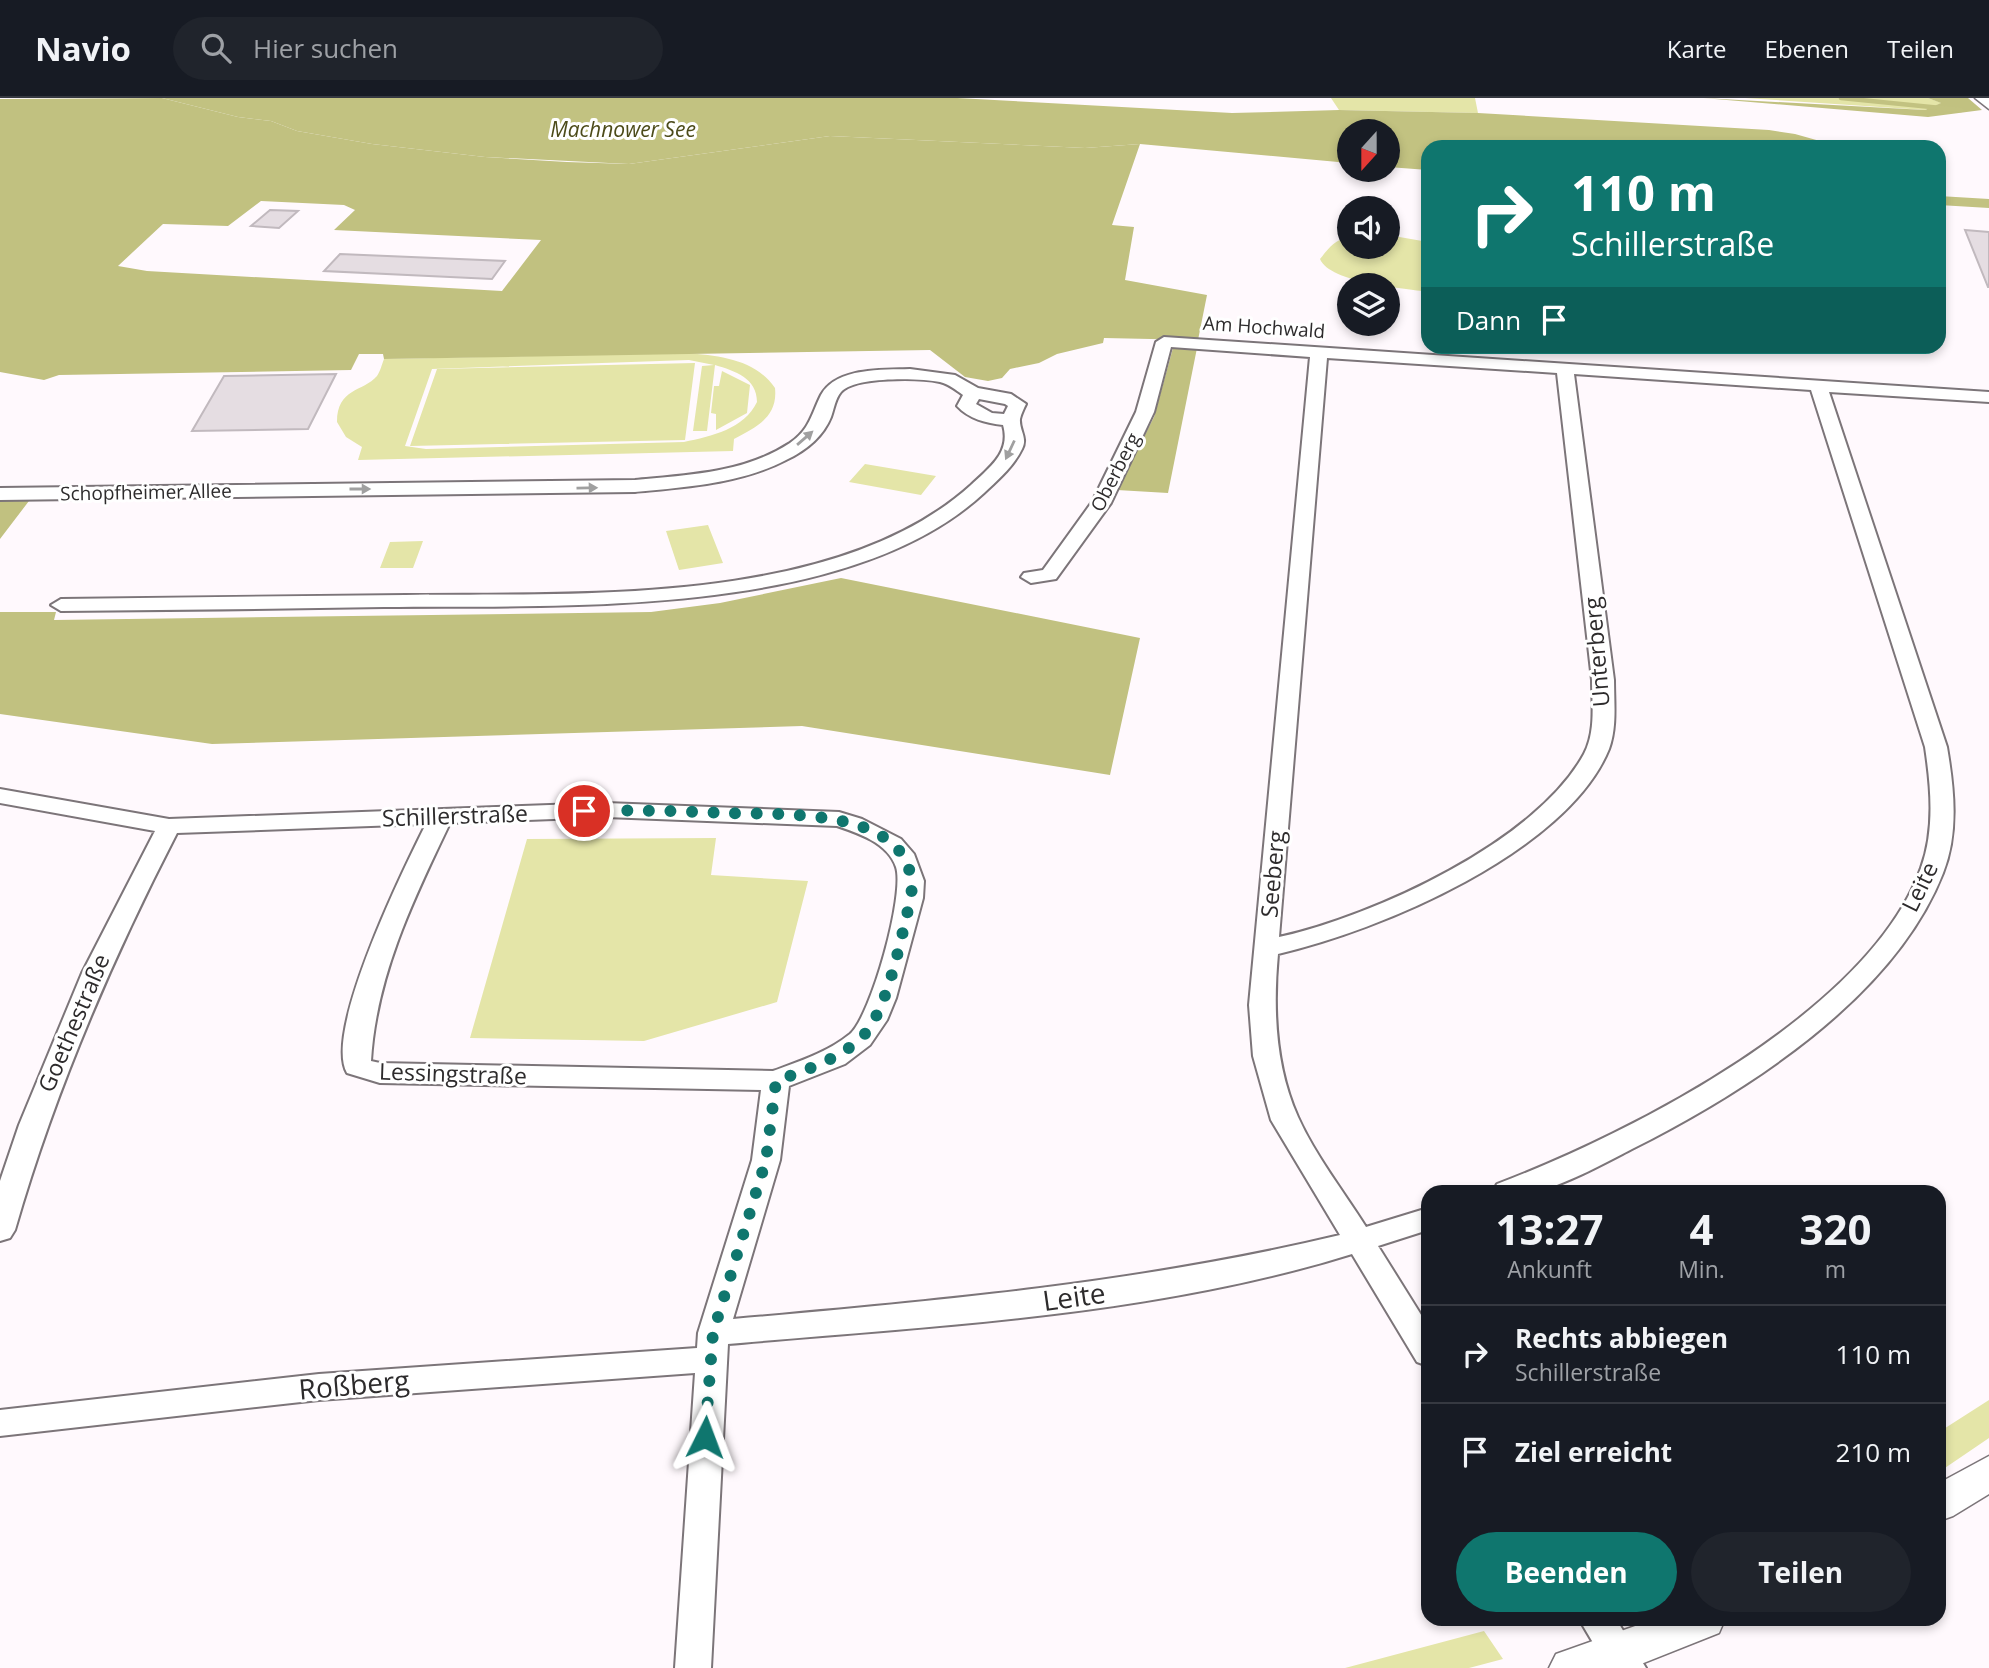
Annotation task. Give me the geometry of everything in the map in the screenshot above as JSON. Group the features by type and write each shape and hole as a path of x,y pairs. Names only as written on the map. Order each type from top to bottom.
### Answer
{"street":[{"path":"1983,98 1989,104"},
{"name":"Am Hochwald","path":"1164,342 1989,397"},
{"name":"Oberberg","path":"1031,577 1049,575 1101,503 1146,412 1164,342"},
{"name":"Seeberg","path":"1319,352 1261,1010 1269,1078 1285,1120 1421,1342"},
{"name":"Unterberg","path":"1266,948 1335,931 1456,877 1522,834 1567,796 1596,753 1604,725 1603,680 1565,369"},
{"name":"Schopfheimer Allee","path":"0,494 587,488 671,482 750,467 778,457 808,439 820,422 829,395 839,385 853,379 867,376 946,378 974,393 1007,397 1017,404 1011,420 1016,438 1013,449 997,471 962,503 917,533 817,569 757,583 632,598 61,605"},
{"name":"Leite","path":"1527,1185 1550,1177 1668,1117 1764,1057 1848,989 1884,950 1918,900 1936,859 1942,781 1936,747 1818,386"},
{"name":"Schillerstraße","path":"0,796 169,826 606,810 819,816 865,827 893,844 909,863 913,881 908,910 874,1020 861,1039 835,1057 776,1081"},
{"name":"Lessingstraße","path":"442,816 402,901 376,970 357,1047 357,1066 380,1073 776,1081"},
{"name":"Goethestraße","path":"0,1230 44,1091 78,1005 169,826"},
{"path":"692,1668 711,1347 766,1160 776,1081"},
{"name":"Leite","path":"711,1347 1202,1278 1359,1243 1421,1221"},
{"name":"Roßberg","path":"0,1423 319,1387 659,1361 711,1347"},
{"path":"1946,1500 1989,1473"},
{"path":"1571,1668 1614,1647 1682,1626"}],"green space":[{"path":"1331,98 1475,98 1478,113 1339,110"},
{"path":"1745,98 1928,98 1942,103 1925,110"},
{"path":"1400,237 1421,241 1421,291 1400,288 1400,273 1337,273 1320,259 1337,241 1337,259 1400,259"},
{"path":"699,354 747,365 767,378 775,388 775,398 773,407 764,420 734,439 733,451 358,460 362,447 346,437 337,422 338,411 346,397 377,376 384,359","holes":["689,360 714,365 702,366 693,431 707,431 715,365 737,373 749,381 757,402 736,425 705,437 684,442 426,449 405,446 432,369"]},
{"path":"695,363 685,440 410,446 437,369"},
{"path":"722,371 750,385 747,413 716,430 716,414 711,413 714,386 719,386"},
{"path":"865,464 936,476 921,495 849,482"},
{"path":"708,525 723,563 679,570 666,531"},
{"path":"423,541 413,568 380,568 390,542"},
{"path":"716,838 711,875 808,881 777,1002 644,1041 470,1038 527,839"},
{"path":"1989,1400 1989,1438 1946,1467 1946,1428"},
{"path":"1484,1631 1503,1659 1469,1668 1345,1668"}],"shaded area":[{"path":"162,98 238,117 271,121 297,131 372,144 485,157 567,162 629,164 830,136 1085,148 1140,144 1112,225 1134,227 1125,280 1207,295 1198,340 1104,338 1103,343 1010,369 1002,378 988,381 965,377 930,350 384,359 383,354 359,354 351,370 59,375 44,380 0,372 0,99","holes":["261,201 344,205 355,210 334,230 541,240 502,291 147,271 118,266 163,224 228,226"]},
{"path":"1703,98 1925,110 1941,103 1928,98 1968,98 1982,110 1928,117"},
{"path":"1173,348 1197,348 1168,493 1117,490 1154,417"},
{"path":"0,494 32,497 0,539"},
{"path":"841,578 1140,638 1110,775 802,726 212,744 0,714 0,612 56,612 54,620 651,612 720,603"}],"water":[{"name":"Machnower See","path":"162,98 957,98 1232,113 1339,110 1478,113 1769,130 1816,140 1421,140 1421,169 1400,168 1400,119 1337,119 1337,162 1140,144 1085,148 830,136 629,164 485,157 372,144 297,131 271,121 238,117"},
{"path":"1946,196 1989,199 1989,208 1946,205"}],"building":[{"path":"270,210 298,211 279,228 251,226"},
{"path":"1965,230 1989,232 1989,287 1988,287"},
{"path":"340,254 505,261 492,279 324,271"},
{"path":"336,374 308,429 192,431 224,376"}],"waterway":[{"path":"1841,98 1961,110"}],"route":[{"path":"584,811 701,812 839,819 865,827 893,844 909,863 913,881 911,898 883,998 874,1020 861,1039 835,1057 776,1081 766,1160 713,1333 705,1437"}]}
